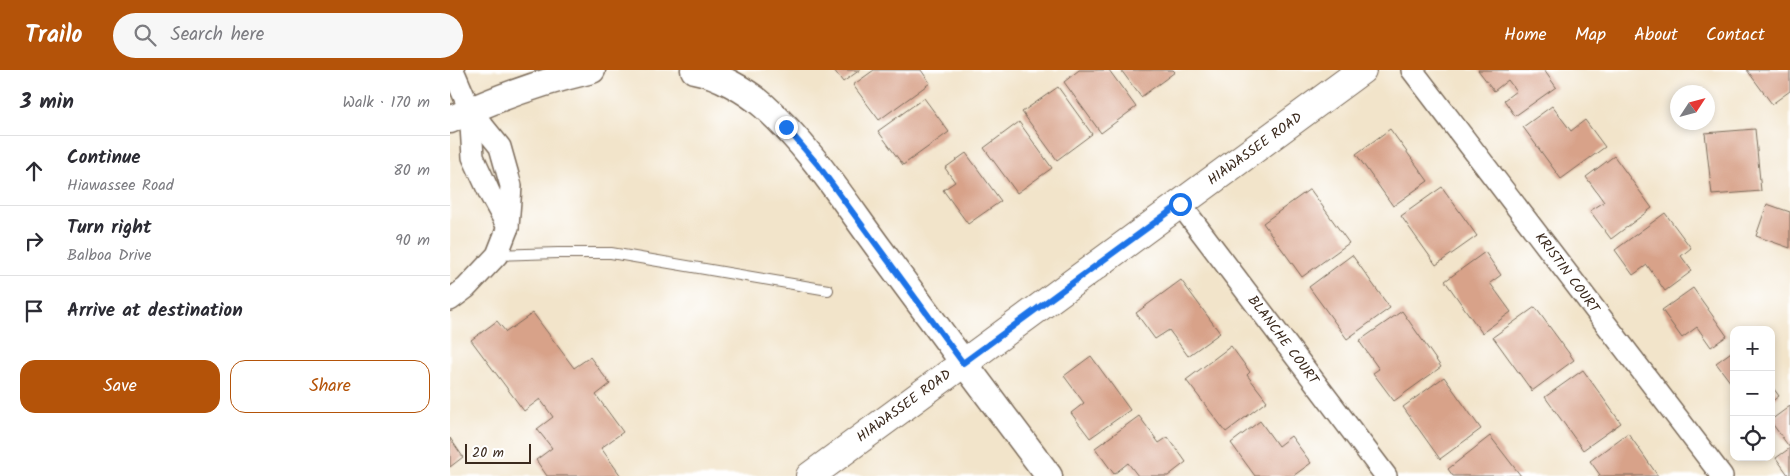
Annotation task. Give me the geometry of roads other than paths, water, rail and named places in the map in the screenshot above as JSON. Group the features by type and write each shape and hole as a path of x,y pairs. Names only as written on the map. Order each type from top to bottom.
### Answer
{"main road":[{"name":"HIAWASSEE ROAD","path":"810,476 1362,70"}],"street":[{"path":"450,300 466,288 497,255 508,227 473,157 460,115 453,70"},
{"path":"460,115 566,76 592,70"},
{"path":"694,70 739,88 763,105 786,127 818,165 1048,476"},
{"name":"KRISTIN COURT","path":"1412,70 1722,476"},
{"name":"BLANCHE COURT","path":"1180,204 1386,476"}],"lane":[{"path":"497,255 558,252 611,253 828,290"}]}
